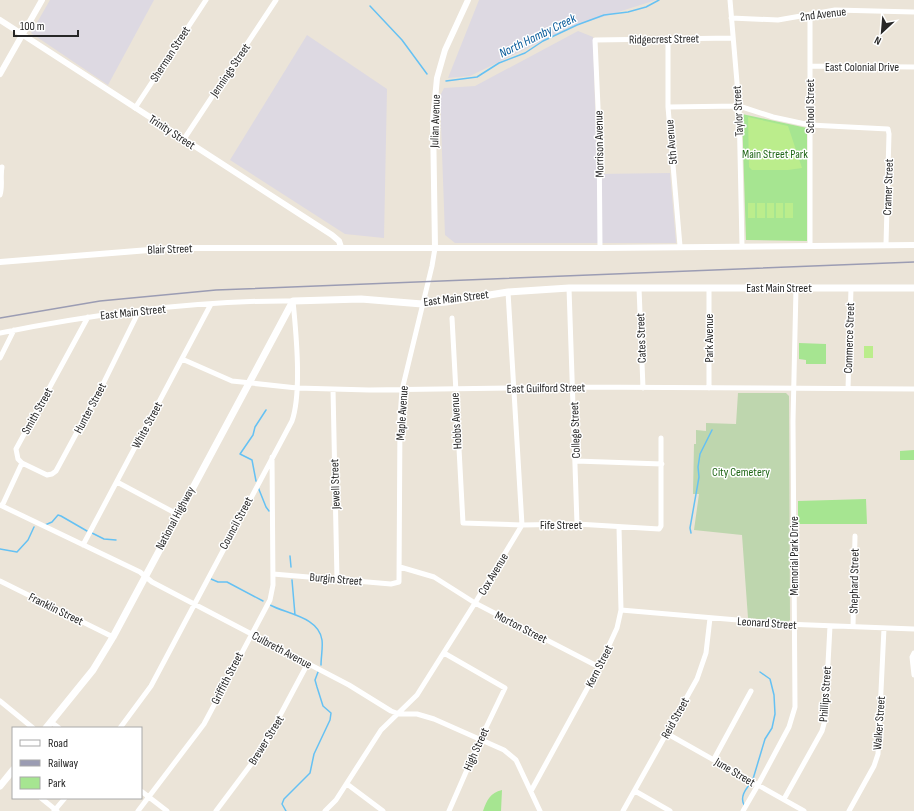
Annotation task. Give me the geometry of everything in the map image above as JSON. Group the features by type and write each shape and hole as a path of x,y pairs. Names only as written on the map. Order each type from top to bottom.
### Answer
{"main road":[{"name":"East Main Street","path":"293,301 361,299 422,304 446,302 508,292 570,288 914,288"},
{"name":"National Highway","path":"49,725 93,670 112,637 293,301"},
{"path":"0,786 12,773"}],"street":[{"path":"0,74 42,0"},
{"name":"Sherman Street","path":"135,108 206,0"},
{"name":"Jennings Street","path":"184,139 276,0"},
{"name":"Julian Avenue","path":"435,248 434,120 437,78 445,50 468,0"},
{"name":"Taylor Street","path":"730,0 739,106 742,246"},
{"name":"2nd Avenue","path":"731,18 778,20 835,10 914,12"},
{"name":"School Street","path":"810,14 810,246"},
{"name":"Trinity Street","path":"0,20 332,235 339,241 341,247"},
{"name":"5th Avenue","path":"668,38 668,107 680,246"},
{"name":"Ridgecrest Street","path":"596,40 733,38"},
{"name":"Morrison Avenue","path":"596,40 599,110 600,248"},
{"name":"East Colonial Drive","path":"810,66 914,67"},
{"path":"668,107 739,106 810,125"},
{"name":"Cramer Street","path":"810,125 888,129 886,244"},
{"path":"0,195 2,187 2,167"},
{"path":"341,247 600,248 886,244 914,245"},
{"name":"Blair Street","path":"0,262 156,249 341,247"},
{"name":"Maple Avenue","path":"399,582 400,418 402,390 435,248"},
{"name":"College Street","path":"570,288 577,524"},
{"name":"Cates Street","path":"639,288 643,388"},
{"name":"Park Avenue","path":"709,288 709,388"},
{"name":"Memorial Park Drive","path":"743,811 758,786 794,716 794,388 796,288"},
{"name":"Commerce Street","path":"848,389 851,288"},
{"path":"508,292 522,525"},
{"name":"East Main Street","path":"0,333 88,317 140,311 243,301 293,301"},
{"name":"Council Street","path":"121,727 151,686 292,422 295,412 297,388 293,301"},
{"name":"White Street","path":"83,545 210,304"},
{"name":"Hunter Street","path":"22,463 47,475 56,471 140,311"},
{"name":"Smith Street","path":"22,463 18,459 16,449 88,317"},
{"name":"Hobbs Avenue","path":"452,318 462,523"},
{"path":"0,358 14,330"},
{"name":"East Guilford Street","path":"182,359 232,381 247,384 297,388 402,390 574,387 914,389"},
{"name":"Jewell Street","path":"332,389 337,580"},
{"path":"576,461 662,464 661,438"},
{"name":"Griffith Street","path":"138,811 204,724 251,633 270,600 273,590 272,457"},
{"path":"1,505 22,463"},
{"name":"Fife Street","path":"462,523 522,525 577,524 659,529 661,526 662,464"},
{"path":"117,482 177,514"},
{"name":"Culbreth Avenue","path":"1,505 140,572 152,582 349,685 391,711 399,714 426,716 511,755 516,760 540,811"},
{"name":"Cox Avenue","path":"325,811 336,800 381,730 417,695 522,525"},
{"name":"Kern Street","path":"530,791 615,634 621,610 619,527"},
{"name":"Shephard Street","path":"854,627 855,536"},
{"name":"Morton Street","path":"400,567 434,577 475,603 599,666"},
{"name":"Burgin Street","path":"273,574 392,584 399,582"},
{"name":"Franklin Street","path":"0,581 112,637"},
{"name":"Leonard Street","path":"621,610 794,625 914,629"},
{"name":"Reid Street","path":"624,811 697,678 706,652 710,618"},
{"name":"Phillips Street","path":"784,799 822,731 825,720 830,626"},
{"name":"Walker Street","path":"849,811 874,766 878,754 884,628"},
{"name":"High Street","path":"444,653 505,688 480,740 450,811"},
{"path":"914,653 912,657 914,675"},
{"name":"Brewer Street","path":"216,811 261,751 308,663"},
{"path":"714,759 751,691"},
{"path":"0,701 32,727"},
{"name":"June Street","path":"666,733 804,811"},
{"path":"347,784 383,811"},
{"path":"635,791 670,811"},
{"path":"142,792 166,811"},
{"path":"42,799 56,811 64,799"}],"shaded area":[{"path":"50,0 154,0 108,85 31,33"},
{"path":"479,0 656,0 568,28 470,76 448,78"},
{"path":"578,31 593,37 597,174 670,173 676,243 455,243 445,235 441,125 441,94 444,88 475,86"},
{"path":"307,35 387,89 384,238 345,234 230,160"}],"green space":[{"name":"Main Street Park","path":"742,114 807,128 807,241 746,240"},
{"path":"748,117 788,126 802,168 788,170 752,170 749,167"},
{"path":"748,203 755,203 755,218 748,218"},
{"path":"757,203 765,203 765,218 757,218"},
{"path":"767,203 774,203 774,218 767,218"},
{"path":"776,203 783,203 783,218 776,218"},
{"path":"785,203 793,203 793,218 785,218"},
{"path":"799,343 826,344 826,364 806,364 806,360 799,359"},
{"path":"864,346 873,346 873,358 864,358"},
{"name":"City Cemetery","path":"738,393 786,393 789,396 790,620 788,622 748,618 742,535 694,530 699,494 693,494 694,444 696,444 696,430 706,431 706,423 736,424"},
{"path":"914,450 914,460 900,460 900,451"},
{"path":"866,499 867,524 798,524 798,501"},
{"path":"502,790 501,811 483,811 492,795"}],"waterway":[{"name":"North Hamby Creek","path":"446,81 477,77 499,63 525,53 543,41 577,25 604,15 628,12 646,7 659,0"},
{"name":"North Hamby Creek","path":"370,6 402,40 427,74"},
{"path":"256,481 252,460 240,454 253,435 255,427 266,410"},
{"path":"691,533 690,528 699,477 698,467 700,454 712,430"},
{"path":"258,487 269,511"},
{"path":"45,525 52,522 58,515 87,531"},
{"path":"0,549 17,552 28,540 34,527"},
{"path":"92,533 104,539 116,540"},
{"path":"290,556 291,567"},
{"path":"211,579 218,582 227,582 263,601"},
{"path":"292,580 295,615"},
{"path":"270,605 301,617 315,626 320,632 322,640 321,665"},
{"path":"286,811 282,804 284,799 310,773 314,754 330,720 331,713 323,706 315,680 318,672"},
{"path":"753,779 765,739 772,728 775,714 774,695 770,679 760,672"},
{"path":"744,805 743,796 750,784"}],"railway":[{"path":"0,318 100,301 216,290 914,262"}]}
